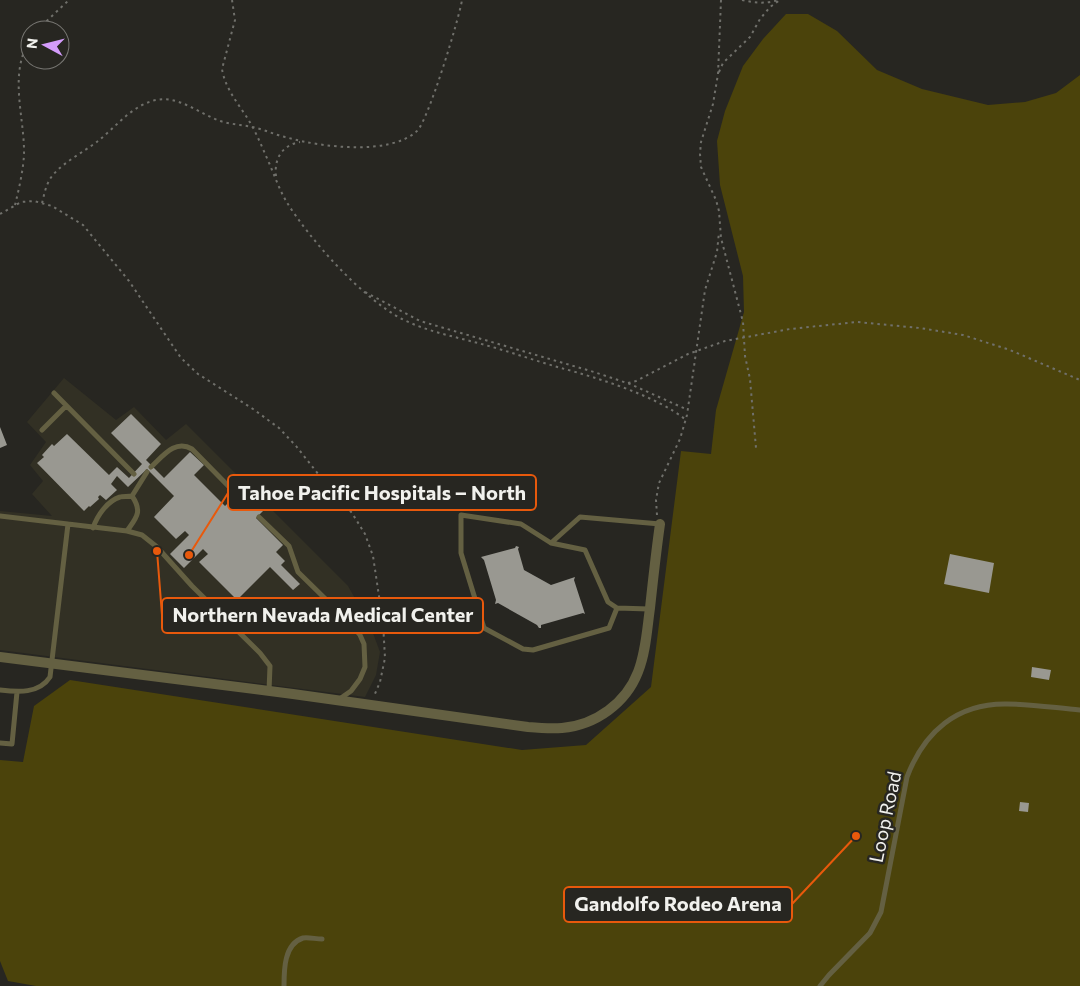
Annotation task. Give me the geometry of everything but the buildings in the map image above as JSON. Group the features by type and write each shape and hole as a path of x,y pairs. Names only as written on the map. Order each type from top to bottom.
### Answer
{"street":[{"path":"0,658 269,691 544,728 561,728 588,722 611,708 631,686 638,672 643,657 660,524"}],"lane":[{"path":"54,393 138,477"},
{"path":"42,430 66,406"},
{"path":"151,467 174,447 186,446 192,449 245,503"},
{"path":"127,532 138,515 137,504 132,496 138,477 147,472"},
{"path":"93,528 97,517 109,504 119,497 132,496"},
{"path":"617,608 609,628 533,650 523,649 484,628 461,553 461,515 521,524 551,543 585,550 608,602 617,608 649,609"},
{"path":"0,516 142,535 157,547 192,586 260,653 270,666 269,691"},
{"path":"259,517 289,546 298,572 349,622 364,644 365,667 360,679 351,691 337,700"},
{"path":"551,543 580,517 660,524"},
{"path":"0,690 26,692 46,683 50,677 68,524"},
{"path":"0,742 12,744 17,692"},
{"name":"Loop Road","path":"820,986 870,933 881,912 907,777 923,744 940,726 959,714 982,706 1007,704 1080,710"},
{"path":"284,986 286,959 295,942 304,938 322,939"}],"path":[{"path":"46,20 69,0"},
{"path":"232,0 234,20 223,60 223,77 252,127 285,200 339,267 362,290 386,310 418,326 589,376 657,402 673,410 686,420"},
{"path":"277,181 276,164 282,151 292,143 302,142 366,148 398,143 418,130 424,120 443,66 462,0"},
{"path":"721,0 718,74 701,142 700,154 702,167 716,200 721,238 741,308 756,448"},
{"path":"742,0 768,3 779,0"},
{"path":"718,74 723,63 750,37 760,19 779,0"},
{"path":"16,205 24,154 19,79 21,70"},
{"path":"42,203 49,180 60,169 111,131 132,112 155,100 172,101 224,122 252,127 302,142"},
{"path":"0,214 28,201 42,203 63,212 83,225 130,281 181,358 198,374 254,409 279,428 359,523 369,544 375,567 385,639 384,666 371,705"},
{"path":"660,524 656,511 659,483 680,438 686,420 707,281 719,244 720,224"},
{"path":"362,290 412,317 436,326 493,341 628,384 688,410"},
{"path":"628,384 697,351 725,341 744,336 844,322 867,322 963,335 989,342 1080,380"}],"shaded area":[{"path":"786,14 808,14 837,31 877,70 922,89 988,105 1025,102 1056,93 1080,75 1080,986 36,986 8,981 0,961 0,760 23,762 34,706 70,680 522,750 586,745 651,687 681,451 711,454 716,410 744,312 743,276 720,185 717,141 725,111 743,66 763,39"},
{"path":"64,378 116,420 134,407 166,440 186,424 348,586 370,625 380,652 376,675 365,697 0,650 0,511 52,516 32,494 43,481 30,465 46,442 27,422"}],"place":[{"name":"Northern Nevada Medical Center","path":"157,551"},
{"name":"Tahoe Pacific Hospitals – North","path":"189,555"},
{"name":"Gandolfo Rodeo Arena","path":"856,836"}]}
